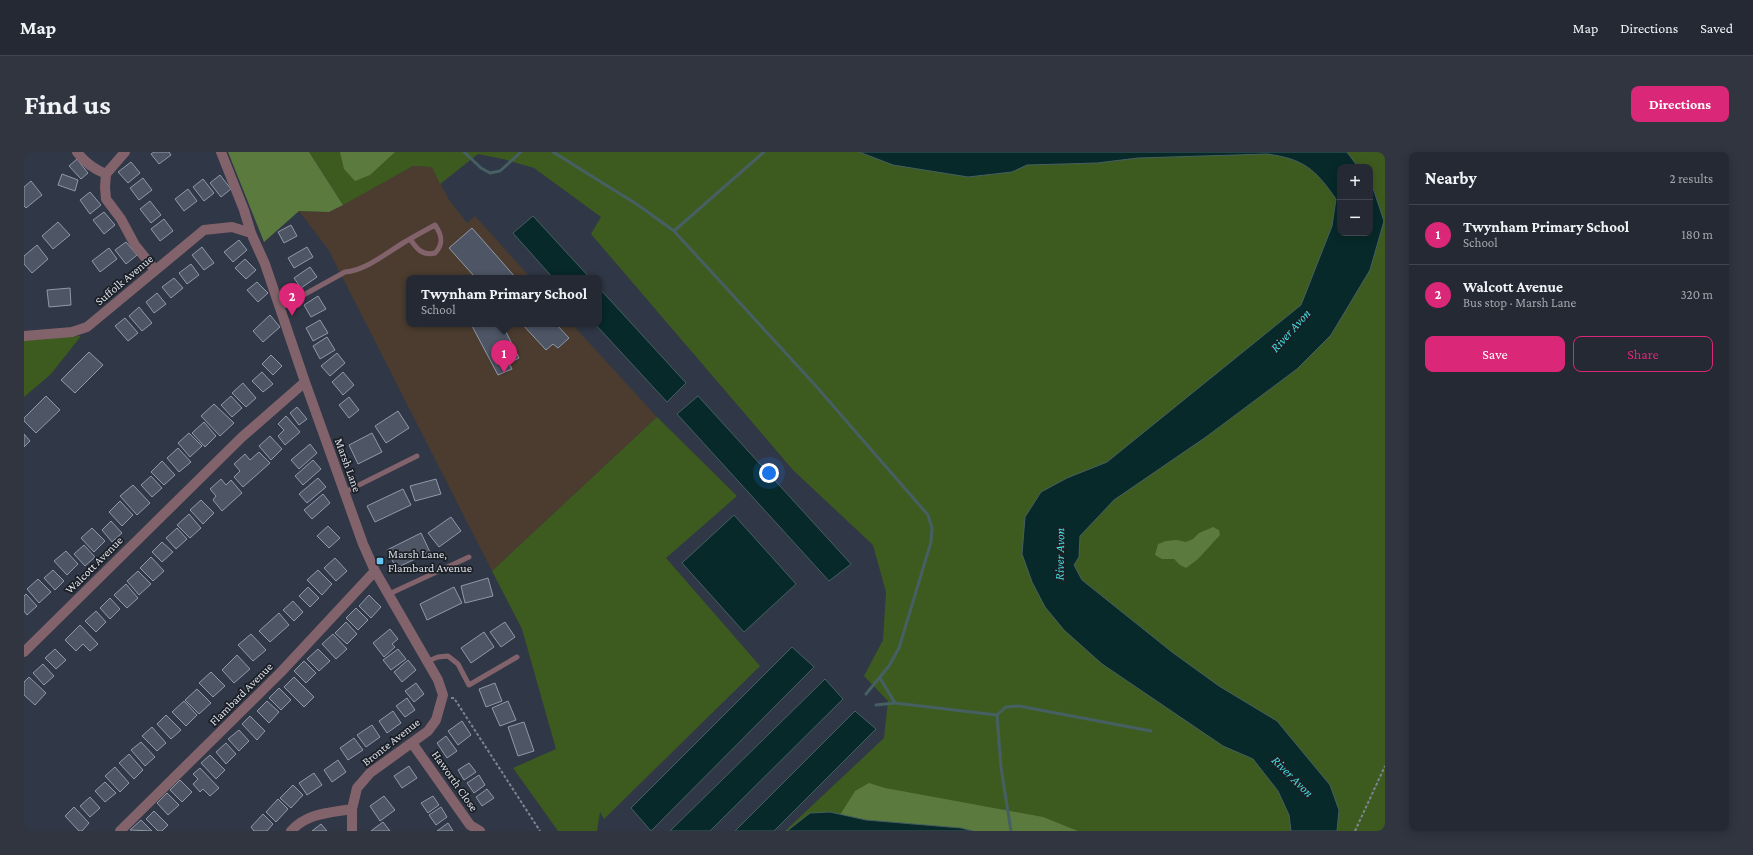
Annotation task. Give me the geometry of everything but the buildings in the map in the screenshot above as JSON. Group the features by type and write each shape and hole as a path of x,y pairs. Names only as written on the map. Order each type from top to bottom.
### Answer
{"street":[{"path":"77,152 83,160 93,168 106,174"},
{"path":"125,152 114,162 106,174 104,187 106,199 122,219 135,245 155,270"},
{"name":"Marsh Lane","path":"220,152 244,210 250,233 265,264 304,382 344,493 375,571 428,661 438,680 442,695"},
{"name":"Suffolk Avenue","path":"24,336 72,332 87,327 204,230 232,227 250,233"},
{"name":"Walcott Avenue","path":"24,652 242,437 304,382"},
{"name":"Flambard Avenue","path":"120,831 281,672 375,571"},
{"name":"Bronte Avenue","path":"352,831 352,810 357,788 370,773 428,731 436,720 442,695"},
{"name":"Haworth Close","path":"412,743 470,825 480,831"},
{"path":"291,831 298,823 314,814 352,810"}],"lane":[{"path":"280,308 345,272 354,271 367,265 410,239 435,225 442,238 442,243 435,253 429,254 417,249 410,239"},
{"path":"344,493 417,456"},
{"path":"389,594 469,557"},
{"path":"428,661 438,656 448,656 458,664 469,685 517,657"}],"path":[{"path":"442,695 454,698 540,831"},
{"path":"1355,831 1385,766"}],"shaded area":[{"path":"413,166 432,167 449,200 467,223 475,216 528,275 406,275 406,327 575,327 657,417 492,571 328,249 299,211 329,212"}],"green space":[{"path":"228,152 309,152 343,205 329,212 299,211 264,242"},
{"path":"309,152 1385,152 1385,831 785,831 884,738 888,701 864,676 883,640 886,592 873,545 793,470 591,234 601,217 534,168 503,159 478,154 440,184 432,167 413,166 343,205"},
{"path":"340,152 395,152 370,175 355,181 344,169"},
{"path":"81,336 51,374 24,397 24,339"},
{"path":"657,417 737,496 666,558 760,666 604,819 600,812 597,831 558,831 513,768 556,749 522,629 492,571"},
{"path":"1213,527 1219,530 1220,535 1198,559 1186,568 1174,559 1162,559 1155,555 1158,544 1166,541 1177,540 1186,542 1193,539 1199,533"},
{"path":"869,783 885,788 1043,817 1078,831 973,831 961,828 866,820 840,815 855,791"}],"water":[{"name":"River Avon","path":"859,152 1347,152 1356,164 1337,164 1337,236 1373,236 1373,189 1384,221 1370,270 1331,335 1297,369 1206,437 1114,500 1080,536 1079,557 1074,565 1082,580 1172,652 1219,686 1277,721 1330,785 1339,810 1337,831 1291,831 1289,815 1278,791 1253,759 1223,746 1102,664 1064,630 1045,607 1032,582 1022,554 1025,517 1041,492 1067,478 1107,462 1301,305 1332,226 1336,199 1322,180 1308,167 1290,159 1267,154 1138,158 1097,163 1027,165 1012,172 968,177 893,165"},
{"path":"533,216 587,275 550,275 513,233"},
{"path":"602,291 686,383 667,402 598,327 602,327"},
{"path":"698,396 851,564 829,581 677,414"},
{"path":"734,515 796,584 744,632 682,563"},
{"path":"792,647 814,667 651,831 631,808"},
{"path":"825,679 843,699 710,831 670,831"},
{"path":"855,711 876,729 774,831 735,831"},
{"path":"830,812 866,820 961,828 973,831 787,831 810,813"}],"waterway":[{"path":"464,152 481,168 490,173 500,171 521,152"},
{"path":"553,152 638,205 674,231 815,385 928,515 932,528 931,542 899,648 889,666 866,694"},
{"path":"674,231 764,152"},
{"path":"880,678 895,703"},
{"path":"876,705 895,703 997,715"},
{"path":"997,715 1006,707 1019,706 1151,731"},
{"path":"997,715 1001,767 1011,831"}],"place":[{"name":"Walcott Avenue","path":"292,316"},
{"name":"Twynham Primary School","path":"504,373"},
{"name":"Marsh Lane, Flambard Avenue","path":"380,561"}]}
